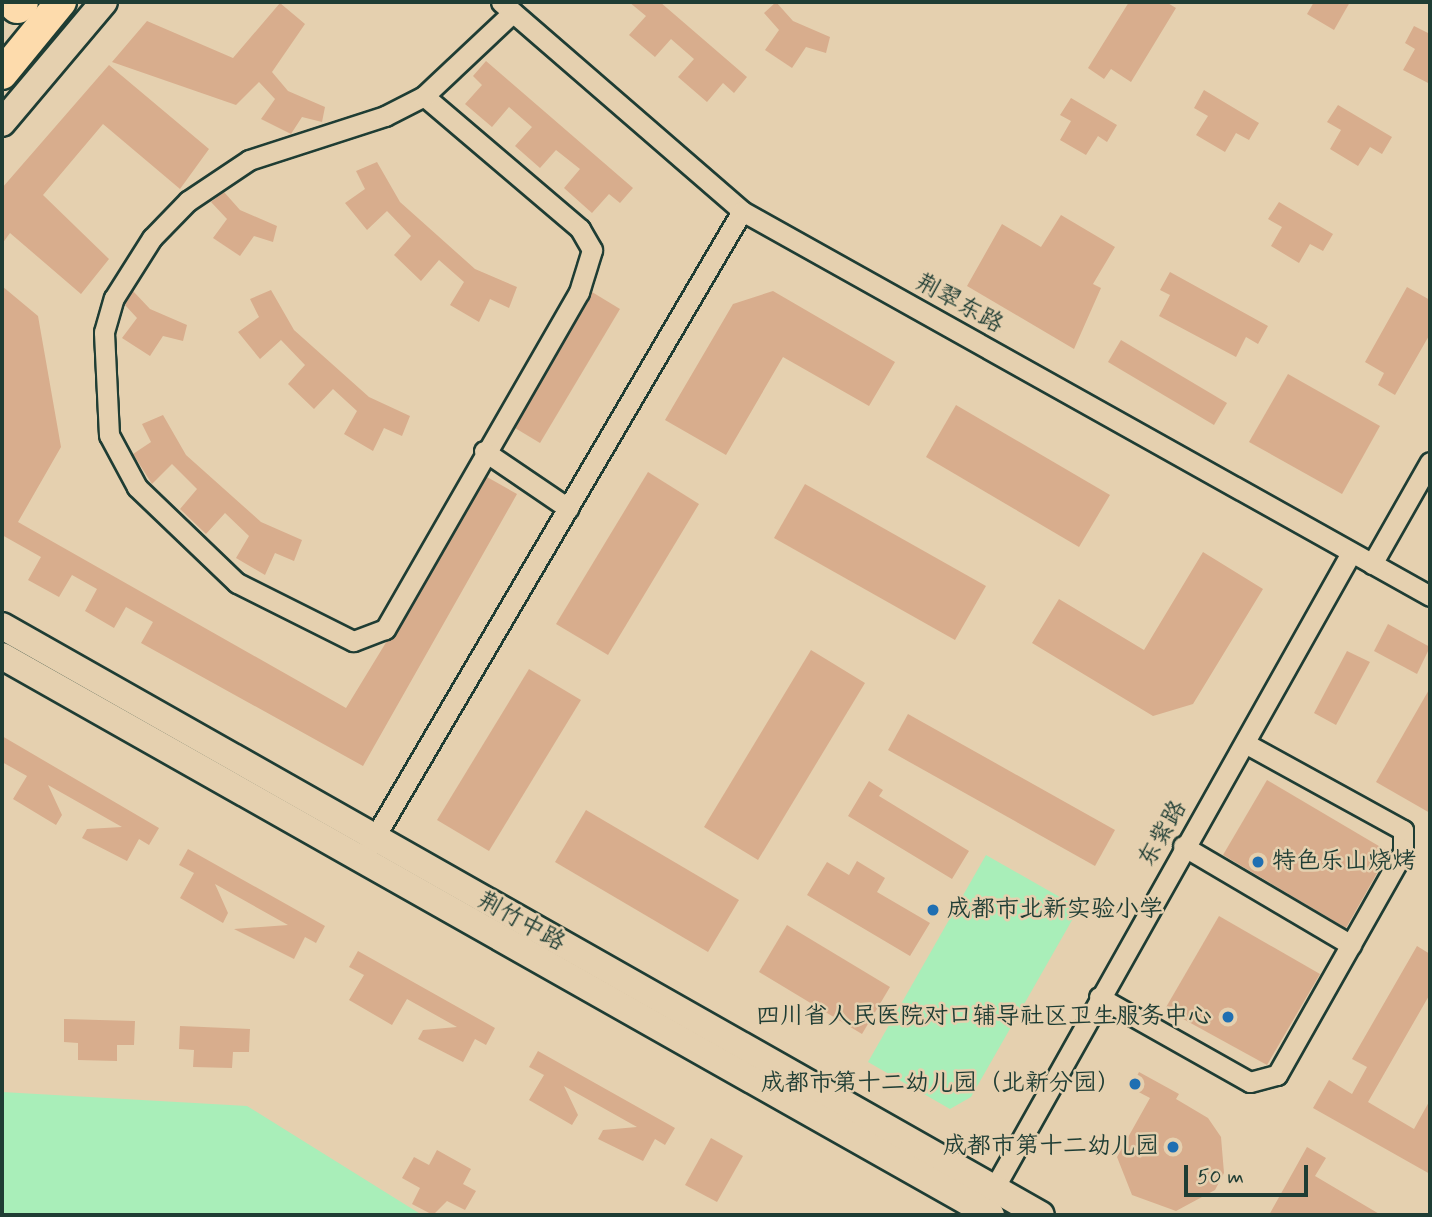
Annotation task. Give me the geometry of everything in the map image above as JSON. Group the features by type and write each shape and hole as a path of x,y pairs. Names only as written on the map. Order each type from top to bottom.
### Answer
{"main road":[{"path":"2,74 61,2"},
{"path":"2,123 104,2"},
{"name":"荆竹中路","path":"2,626 367,849 987,1207 1041,1215"},
{"name":"荆竹中路","path":"2,656 367,849"}],"street":[{"path":"424,96 580,229 592,250 579,292 484,451 385,629 353,641 237,583 138,487 109,435 101,367 114,298 152,239 187,201 249,160 372,121 424,96 507,7"},
{"name":"荆翠东路","path":"507,7 742,211 1430,596"},
{"path":"367,849 742,211"},
{"path":"484,451 568,508"},
{"path":"1372,564 1430,462"},
{"name":"东紫路","path":"987,1207 1183,846 1245,743 1351,553"},
{"path":"1099,997 1250,1082 1277,1075 1403,852 1403,830 1245,743"},
{"path":"1183,846 1351,945"}],"green space":[{"path":"986,855 1079,908 971,1097 950,1109 868,1062"},
{"path":"2,1092 247,1106 422,1215 2,1215"}],"building":[{"path":"629,2 660,2 747,77 734,93 723,83 707,102 678,77 694,59 671,39 655,57 629,35 646,16"},
{"path":"776,2 793,21 830,37 826,53 806,47 792,68 765,50 779,30 764,13"},
{"path":"1129,2 1166,2 1176,8 1131,82 1111,69 1104,79 1088,68"},
{"path":"1314,2 1350,2 1334,30 1307,14"},
{"path":"280,3 305,24 272,72 288,91 325,107 322,122 302,117 291,134 261,119 275,99 259,82 236,105 112,62 147,21 233,58"},
{"path":"1414,26 1430,34 1430,84 1403,70 1415,49 1405,43"},
{"path":"486,61 633,188 620,203 609,194 592,213 564,188 580,169 556,150 540,168 515,146 532,127 509,107 492,127 465,104 482,85 473,76"},
{"path":"109,65 209,149 180,189 103,124 43,195 109,259 81,294 10,233 2,244 2,188"},
{"path":"1204,90 1259,123 1249,140 1236,133 1225,152 1196,135 1208,116 1194,108"},
{"path":"1071,98 1117,125 1107,142 1098,136 1086,155 1060,140 1071,121 1060,115"},
{"path":"1338,105 1392,137 1382,154 1370,147 1358,166 1330,149 1341,130 1327,122"},
{"path":"377,162 400,202 475,269 517,287 509,308 490,299 479,322 450,305 464,282 439,260 421,281 394,255 411,236 387,211 367,230 345,203 365,189 356,171"},
{"path":"224,192 240,210 277,226 273,242 254,236 240,256 213,238 227,219 211,202"},
{"path":"1279,202 1333,234 1323,251 1310,244 1299,263 1271,246 1282,227 1268,219"},
{"path":"1061,215 1115,247 1093,284 1101,288 1074,349 967,286 1002,224 1041,247"},
{"path":"1170,272 1268,326 1258,344 1246,337 1236,357 1159,316 1170,295 1160,290"},
{"path":"2,286 38,316 61,447 18,522 346,708 487,477 517,494 363,766 141,643 153,622 126,607 114,628 85,611 97,589 72,575 59,597 28,580 41,557 2,535"},
{"path":"1407,287 1430,300 1430,334 1395,395 1378,385 1384,373 1365,362"},
{"path":"271,290 294,330 369,397 410,416 402,436 384,428 373,451 344,434 357,411 333,389 314,409 288,384 305,365 281,340 260,359 238,332 259,317 250,299"},
{"path":"133,291 150,309 187,325 183,341 163,336 150,356 122,338 137,318 125,305"},
{"path":"773,291 895,362 869,406 783,357 726,455 665,420 733,304"},
{"path":"592,292 620,309 540,443 515,428"},
{"path":"1121,340 1227,403 1214,425 1108,362"},
{"path":"1288,374 1380,426 1342,494 1249,442"},
{"path":"956,405 1110,495 1079,547 926,457"},
{"path":"163,415 186,455 261,522 302,540 294,561 275,553 265,575 236,558 249,536 225,513 206,534 180,509 197,489 172,464 152,484 133,454 151,442 142,424"},
{"path":"648,472 699,504 608,655 556,624"},
{"path":"805,484 986,586 955,640 774,538"},
{"path":"1203,552 1263,589 1193,704 1153,716 1032,643 1059,599 1144,650"},
{"path":"1388,624 1430,647 1417,674 1374,651"},
{"path":"811,650 865,683 758,860 704,827"},
{"path":"1347,651 1370,662 1336,725 1314,713"},
{"path":"529,669 581,700 489,851 437,820"},
{"path":"1430,688 1430,813 1376,782"},
{"path":"908,714 1115,830 1095,866 888,750"},
{"path":"2,736 159,828 149,845 139,839 127,861 82,838 87,829 122,827 48,785 62,815 56,825 13,799 27,776 2,762"},
{"path":"1267,780 1389,852 1346,928 1223,855"},
{"path":"869,781 883,790 879,796 969,851 952,879 848,816"},
{"path":"586,810 739,900 708,952 555,862"},
{"path":"188,849 325,926 316,943 305,937 294,959 234,929 288,925 215,884 228,913 223,923 180,898 194,873 179,865"},
{"path":"857,861 885,878 877,892 930,923 910,956 807,895 827,862 849,875"},
{"path":"1219,916 1320,974 1267,1065 1165,1009"},
{"path":"787,925 890,987 862,1034 759,972"},
{"path":"1417,946 1430,954 1430,994 1368,1102 1414,1129 1430,1100 1430,1174 1313,1108 1329,1080 1352,1094 1367,1067 1352,1059"},
{"path":"358,951 495,1028 486,1045 475,1039 463,1062 418,1039 423,1030 457,1027 407,999 392,1025 349,1000 364,975 349,967"},
{"path":"64,1019 135,1021 134,1045 117,1045 117,1061 78,1060 78,1043 64,1042"},
{"path":"180,1026 250,1029 249,1052 233,1052 232,1068 193,1067 194,1050 179,1049"},
{"path":"538,1051 675,1128 665,1145 655,1139 643,1161 598,1139 603,1130 637,1127 564,1086 578,1115 572,1125 529,1100 544,1075 529,1067"},
{"name":"成都市第十二幼儿园","path":"1139,1072 1179,1094 1176,1099 1208,1118 1221,1137 1224,1173 1215,1190 1176,1211 1132,1195 1117,1157 1150,1098 1131,1088"},
{"path":"711,1138 743,1156 717,1202 685,1185"},
{"path":"1307,1147 1326,1158 1315,1176 1381,1215 1269,1215"},
{"path":"437,1150 471,1169 463,1184 476,1191 465,1210 447,1201 433,1215 412,1204 420,1188 402,1178 414,1157 429,1165"}],"place":[{"name":"特色乐山烧烤","path":"1258,862"},
{"name":"成都市北新实验小学","path":"933,910"},
{"name":"四川省人民医院对口辅导社区卫生服务中心","path":"1228,1017"},
{"name":"成都市第十二幼儿园（北新分园）","path":"1135,1084"},
{"name":"成都市第十二幼儿园","path":"1173,1147"}]}
